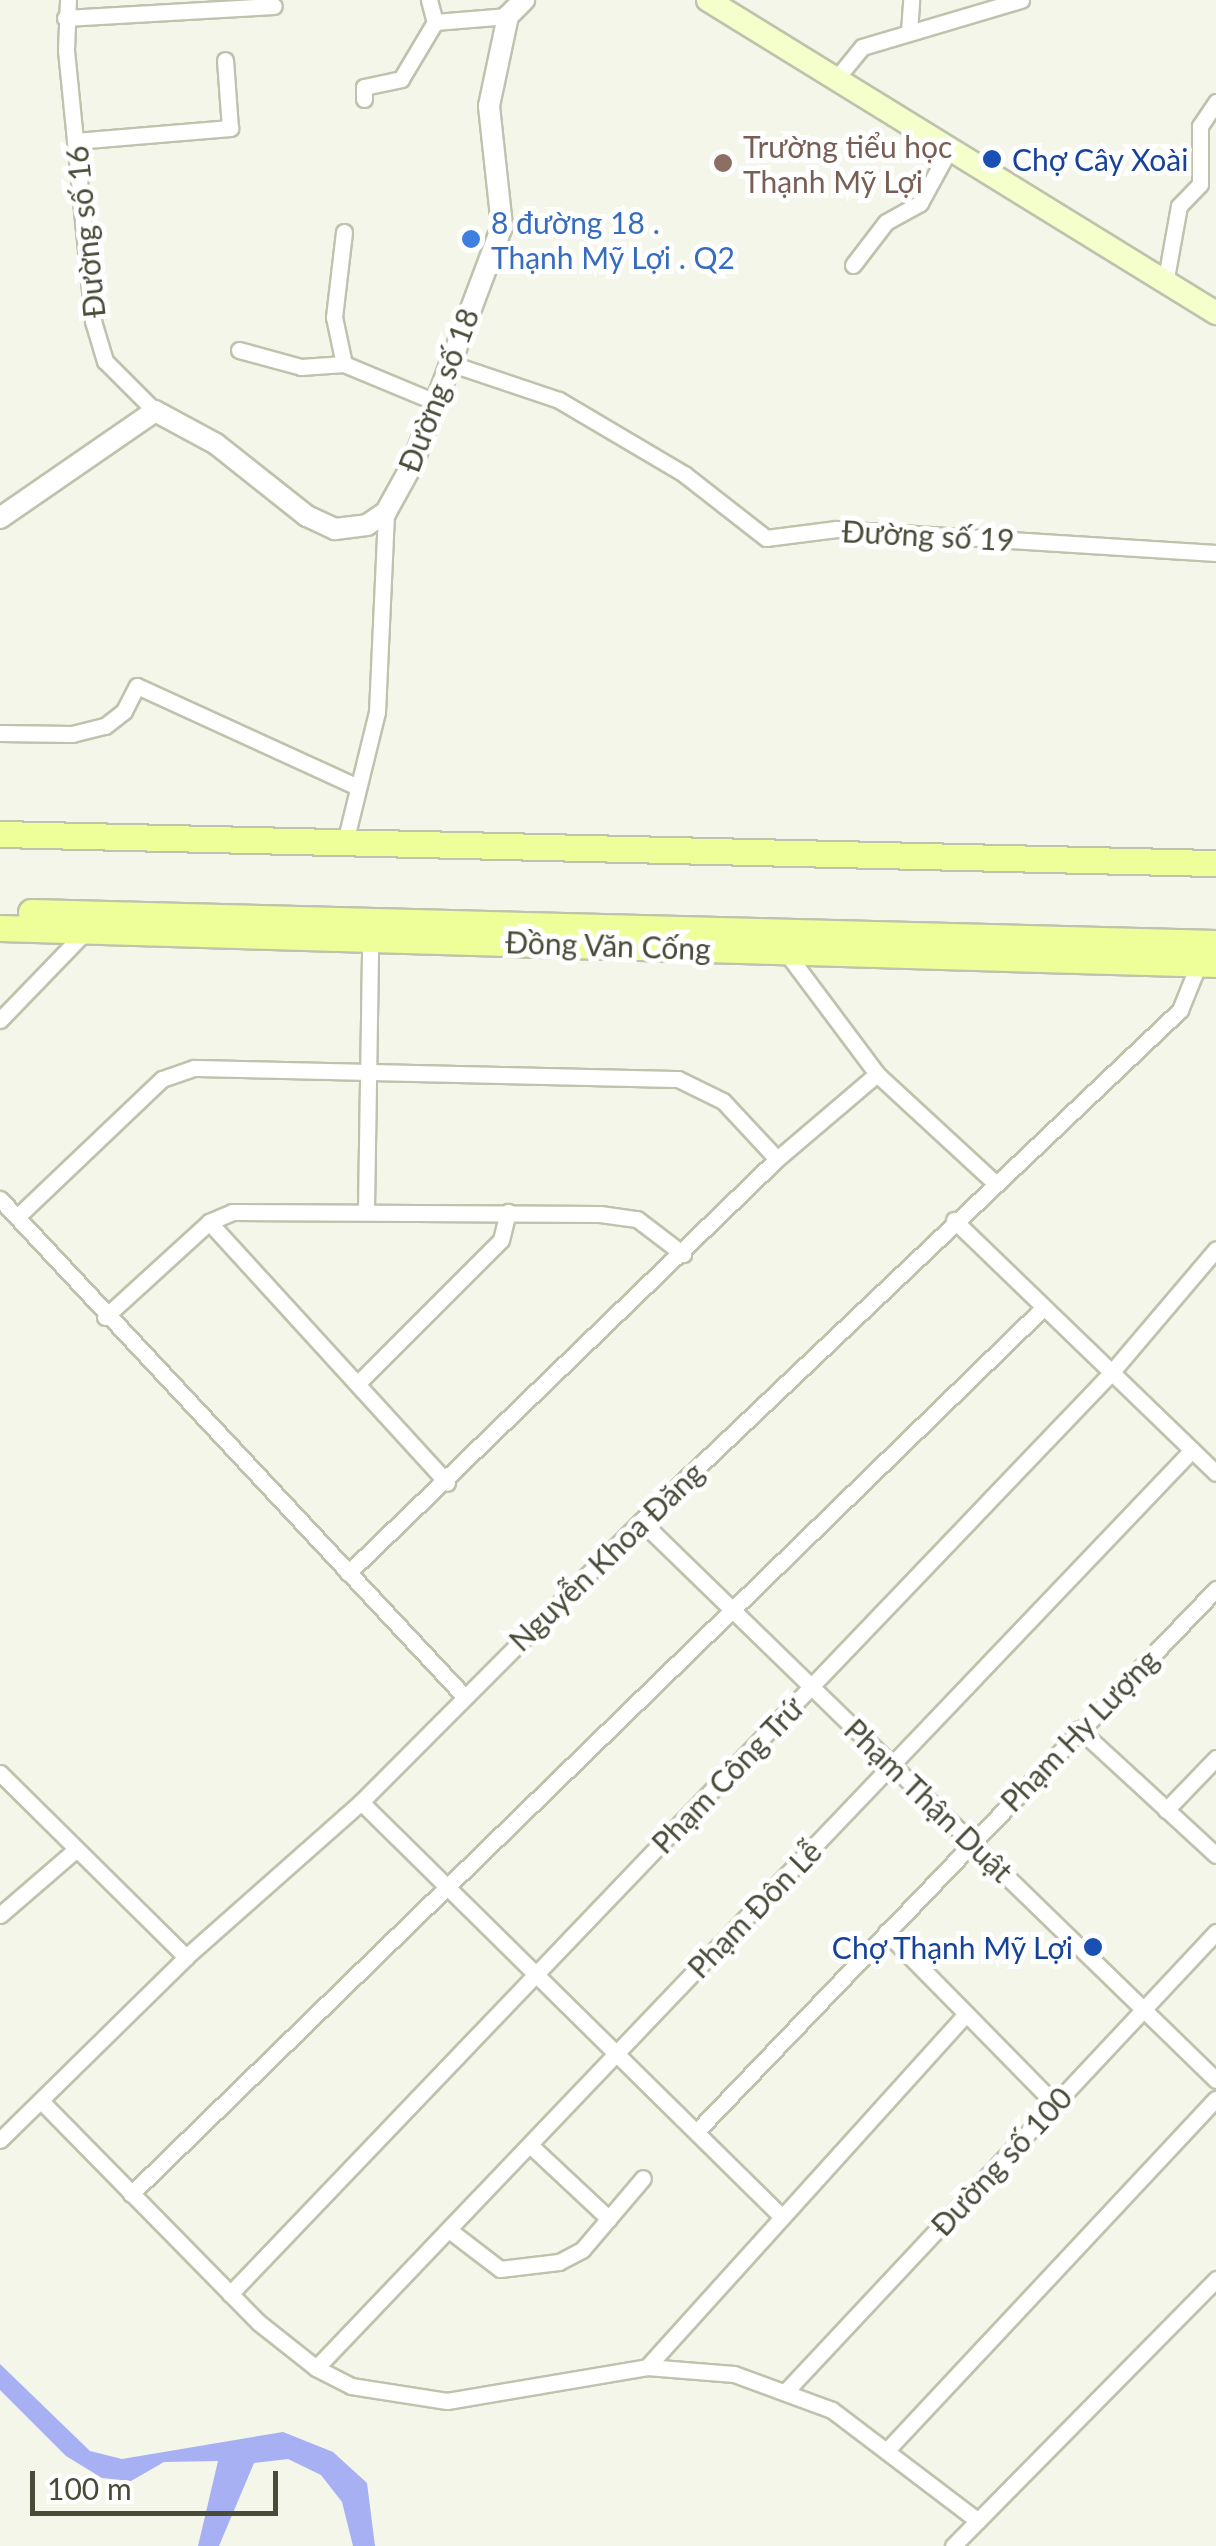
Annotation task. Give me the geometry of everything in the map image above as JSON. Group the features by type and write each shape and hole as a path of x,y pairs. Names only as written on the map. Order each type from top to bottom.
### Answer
{"main road":[{"path":"708,0 1166,278 1216,313"},
{"path":"0,823 932,849 1216,863"},
{"path":"0,834 1216,852"},
{"name":"Đồng Văn Cống","path":"0,912 370,942 781,941"},
{"name":"Đồng Văn Cống","path":"0,928 90,922 1210,957"}],"street":[{"name":"Đường số 16","path":"68,0 75,141 93,321 105,361 155,411 216,444 307,516 334,529 367,526 386,512"},
{"path":"364,99 364,87 400,78 435,22 429,0"},
{"path":"435,22 508,16 524,0"},
{"path":"909,32 911,0"},
{"path":"836,79 862,47 1022,0"},
{"path":"66,18 274,6"},
{"name":"Đường số 18","path":"348,830 377,712 386,512 413,462 502,226 488,106 508,16"},
{"path":"75,141 230,128 225,60"},
{"path":"1166,278 1179,206 1200,184 1200,126 1216,102"},
{"path":"853,265 886,222 920,203 950,148"},
{"path":"344,232 334,317 344,364"},
{"path":"239,350 301,367 344,364 434,401"},
{"name":"Đường số 19","path":"449,363 560,400 684,474 766,538 836,529 1216,553"},
{"path":"0,518 155,411"},
{"path":"0,733 72,734 104,726 124,711 137,686 358,787"},
{"path":"0,1020 90,922"},
{"path":"781,941 876,1074 996,1184"},
{"path":"366,1209 370,942"},
{"name":"Nguyễn Khoa Đăng","path":"0,2140 186,1957 361,1802 641,1521 954,1220 1180,1010 1210,957"},
{"path":"17,1217 162,1079 194,1068 368,1067 678,1079 722,1101 777,1159"},
{"path":"348,1573 447,1482 777,1159 876,1074"},
{"path":"0,1199 104,1317 464,1696"},
{"path":"104,1317 208,1222 232,1212 366,1209 636,1218 683,1254"},
{"path":"360,1381 501,1240 508,1212"},
{"path":"954,1220 1216,1473"},
{"path":"208,1222 360,1381 447,1482"},
{"name":"Phạm Công Trứ","path":"230,2294 1111,1373 1213,1257"},
{"path":"131,2194 1042,1308"},
{"name":"Phạm Đôn Lễ","path":"316,2368 1192,1450"},
{"name":"Phạm Thận Duật","path":"641,1521 1216,2080"},
{"name":"Phạm Hy Lượng","path":"696,2132 1216,1589"},
{"path":"1079,1729 1216,1855"},
{"path":"1166,1810 1216,1758"},
{"path":"0,1773 72,1852 186,1957"},
{"path":"361,1802 782,2217"},
{"path":"0,1915 72,1852"},
{"path":"886,1932 1055,2104"},
{"name":"Đường số 100","path":"787,2390 1216,1932"},
{"path":"647,2367 966,2014"},
{"path":"889,2448 1216,2099"},
{"path":"42,2102 230,2294 316,2368 394,2397 447,2401 647,2367 734,2374 787,2390 889,2448 978,2521"},
{"path":"530,2145 609,2218"},
{"path":"449,2230 500,2268 560,2262 582,2250 643,2178"},
{"path":"961,2542 1216,2278"}],"water":[{"path":"0,2364 90,2451 122,2459 283,2432 333,2452 367,2483 375,2546 353,2546 342,2502 321,2475 288,2459 254,2463 219,2546 198,2546 218,2461 164,2462 131,2481 102,2478 66,2456 0,2390"}],"place":[{"name":"Chợ Cây Xoài","path":"992,159"},
{"name":"Trường tiểu học Thạnh Mỹ Lợi","path":"723,163"},
{"name":"8 đường 18 . Thạnh Mỹ Lợi . Q2","path":"471,239"},
{"name":"Chợ Thạnh Mỹ Lợi","path":"1093,1947"}]}
